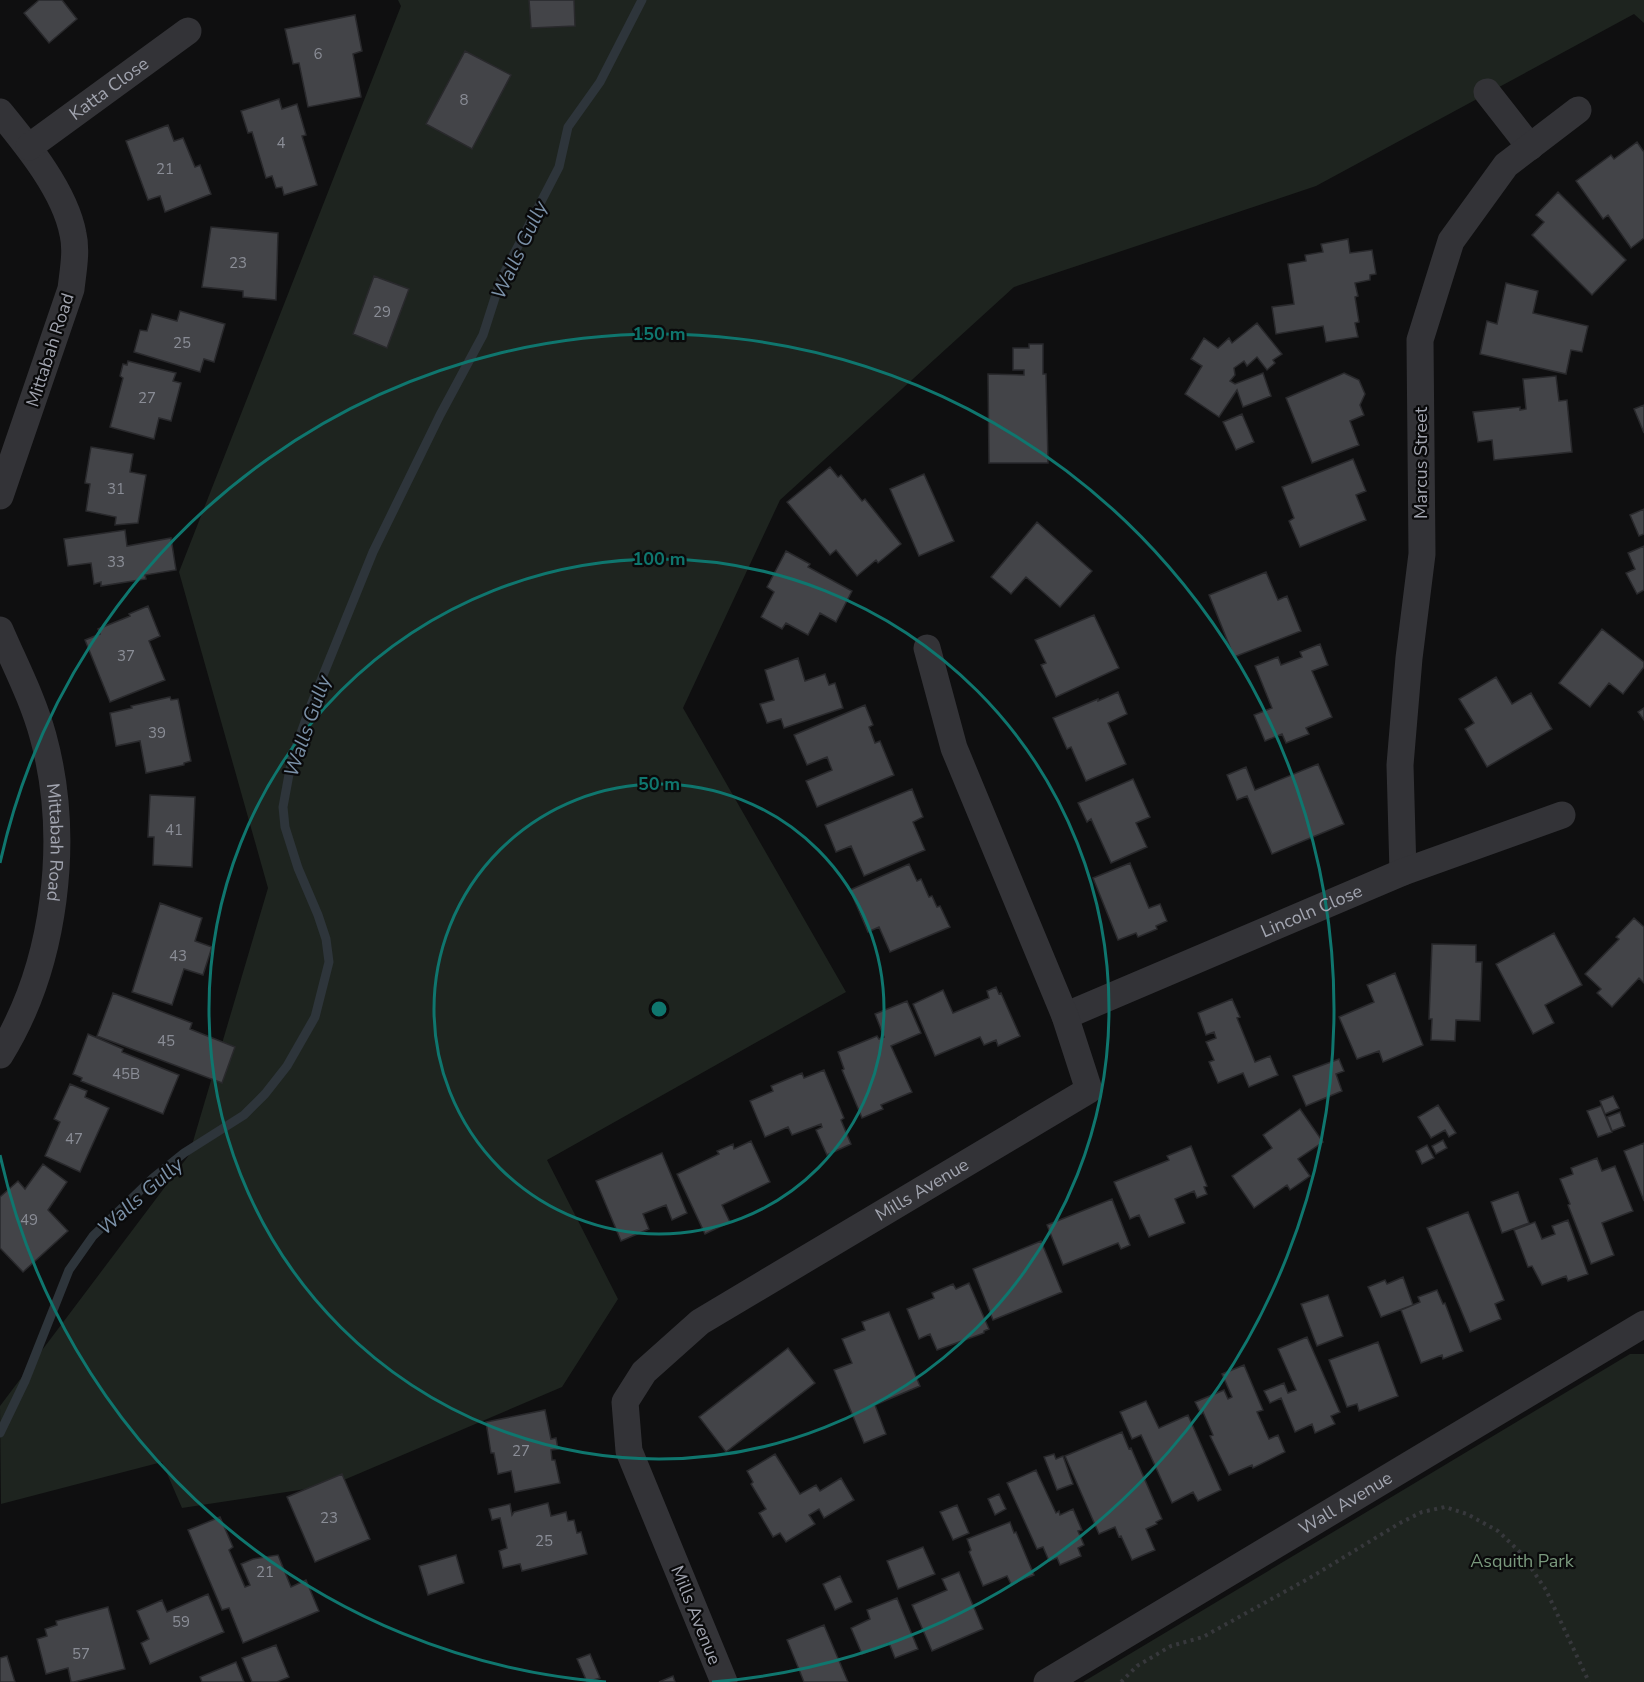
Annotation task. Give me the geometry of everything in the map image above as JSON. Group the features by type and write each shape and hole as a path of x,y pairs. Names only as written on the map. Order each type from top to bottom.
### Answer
{"street":[{"name":"Katta Close","path":"29,147 188,31"},
{"path":"1487,92 1530,147"},
{"name":"Marcus Street","path":"1403,872 1400,765 1409,658 1422,554 1420,340 1451,241 1506,165 1578,110"},
{"name":"Mittabah Road","path":"0,112 29,147 60,198 73,234 74,260 71,289 0,496"},
{"name":"Mittabah Road","path":"0,630 22,677 43,735 56,807 57,838 56,866 46,939 32,986 17,1024 0,1055"},
{"name":"Mills Avenue","path":"724,1682 629,1450 625,1402 644,1371 700,1322 1089,1090 1065,1016 954,748 927,648"},
{"name":"Lincoln Close","path":"1065,1016 1403,872 1562,814"},
{"name":"Wall Avenue","path":"1047,1682 1644,1324"}],"path":[{"path":"1121,1682 1137,1666 1171,1646 1203,1637 1313,1576 1400,1523 1422,1512 1445,1507 1498,1531 1521,1553 1546,1590 1589,1682"}],"green space":[{"path":"398,0 1644,0 1644,23 1634,14 1316,186 1014,287 780,500 683,708 846,992 547,1160 618,1299 562,1387 332,1485 182,1508 162,1462 1,1504 0,1406 189,1155 268,888 179,572 401,6"},
{"name":"Asquith Park","path":"1630,1354 1644,1354 1644,1682 1083,1682"}],"building":[{"path":"39,0 62,0 77,19 49,43 24,13"},
{"path":"529,0 574,0 575,26 531,28"},
{"path":"355,15 362,51 353,54 361,97 308,107 299,63 293,64 285,29"},
{"path":"465,51 511,75 472,149 426,124"},
{"path":"279,99 282,109 297,104 306,135 302,136 317,185 284,195 282,187 276,188 272,176 266,178 252,132 248,133 241,111"},
{"path":"168,125 174,141 183,138 195,167 200,165 211,194 165,212 160,196 148,200 126,141"},
{"path":"1637,142 1644,152 1644,238 1631,248 1608,215 1603,219 1576,181 1611,155 1614,159"},
{"path":"1558,192 1626,260 1592,295 1532,235 1544,222 1536,215"},
{"path":"211,227 278,233 276,300 243,297 243,291 202,287"},
{"path":"1348,239 1350,253 1372,250 1376,274 1370,275 1370,280 1355,283 1358,296 1355,297 1359,322 1355,323 1358,337 1326,342 1323,326 1276,334 1272,307 1294,304 1288,264 1306,261 1305,255 1323,252 1321,244"},
{"path":"374,276 409,289 387,348 353,334"},
{"path":"1506,283 1538,291 1533,313 1588,326 1582,352 1571,350 1566,374 1480,354 1487,321 1497,324"},
{"path":"180,311 225,324 214,362 204,359 200,372 134,352 140,330 147,331 152,314 177,321"},
{"path":"1257,323 1282,354 1273,360 1275,363 1267,370 1257,357 1247,366 1244,361 1234,368 1235,375 1230,381 1235,384 1263,373 1271,396 1243,407 1237,390 1219,417 1185,394 1202,366 1191,359 1204,338 1218,348 1229,338 1232,343"},
{"path":"1029,344 1043,344 1048,463 989,463 988,374 1024,375 1024,370 1013,370 1013,348 1029,348"},
{"path":"128,361 176,373 173,381 181,383 171,421 159,418 154,439 110,427 123,378 120,376 123,364 127,365"},
{"path":"1344,373 1359,380 1365,394 1360,405 1364,415 1350,421 1359,445 1312,463 1286,398"},
{"path":"1556,376 1559,401 1567,400 1572,452 1494,460 1492,440 1478,442 1473,412 1520,407 1520,410 1526,409 1523,379"},
{"path":"1644,405 1644,433 1634,409"},
{"path":"1242,414 1254,442 1236,450 1223,422"},
{"path":"91,447 133,454 130,472 146,475 138,523 115,525 116,517 86,511 90,484 85,483"},
{"path":"1353,459 1366,491 1356,495 1366,520 1300,547 1289,521 1294,518 1282,487"},
{"path":"830,467 838,477 841,475 862,501 865,499 901,544 878,563 876,560 857,576 836,550 830,555 787,502"},
{"path":"924,474 954,541 919,556 890,489"},
{"path":"1644,509 1644,534 1639,536 1630,515"},
{"path":"1037,522 1092,571 1060,607 1026,577 1011,594 991,577"},
{"path":"125,530 127,546 171,538 176,570 145,575 146,579 101,586 101,582 94,584 91,563 68,566 64,539"},
{"path":"1644,546 1644,590 1637,594 1626,573 1635,569 1628,553"},
{"path":"786,551 810,564 808,567 852,591 836,622 820,613 808,635 786,623 782,629 761,617 774,592 767,587"},
{"path":"1266,572 1278,600 1287,596 1301,631 1234,657 1209,595"},
{"path":"148,606 160,636 149,641 165,680 110,702 85,640 100,634 98,629"},
{"path":"1094,615 1119,668 1056,697 1041,665 1046,663 1035,640"},
{"path":"1602,629 1644,662 1644,667 1623,694 1609,683 1590,707 1559,683"},
{"path":"1320,644 1328,665 1312,671 1332,717 1306,728 1309,734 1286,743 1282,734 1265,741 1254,715 1272,708 1255,666 1278,657 1281,665 1302,657 1300,652"},
{"path":"798,658 805,681 825,674 829,685 835,683 843,708 784,728 781,719 767,723 760,704 774,700 765,670"},
{"path":"1496,677 1512,704 1531,693 1552,729 1487,767 1465,729 1474,723 1459,699"},
{"path":"1118,692 1127,714 1108,723 1126,764 1086,781 1071,747 1067,749 1053,718"},
{"path":"170,697 171,700 178,699 191,761 184,765 146,773 140,741 116,746 110,713"},
{"path":"865,705 873,725 869,727 875,743 880,741 894,775 817,807 806,781 832,770 827,757 807,765 794,735"},
{"path":"1644,708 1644,720 1638,712"},
{"path":"1318,764 1344,824 1272,854 1247,796 1237,800 1227,775 1246,767 1255,790"},
{"path":"1133,779 1150,817 1136,823 1147,847 1111,863 1091,819 1087,822 1078,803"},
{"path":"912,789 923,817 913,822 925,850 864,876 851,846 836,852 825,825"},
{"path":"150,795 195,797 192,867 153,865 154,837 148,837"},
{"path":"1130,863 1149,908 1160,904 1167,921 1156,926 1157,929 1138,937 1136,933 1118,940 1093,878"},
{"path":"909,864 917,881 921,879 929,897 932,896 937,907 940,906 950,927 890,952 879,927 868,932 850,890"},
{"path":"160,903 202,918 195,941 212,947 203,975 184,969 172,1005 132,992"},
{"path":"1634,918 1644,927 1644,983 1639,978 1612,1007 1597,993 1601,989 1585,974 1619,939 1616,937"},
{"path":"1554,933 1582,985 1545,1005 1554,1023 1533,1034 1496,964"},
{"path":"1432,944 1476,945 1476,962 1482,962 1480,1021 1456,1020 1455,1041 1431,1040 1432,1019 1429,1019"},
{"path":"1395,973 1423,1045 1383,1062 1379,1051 1357,1059 1339,1017 1374,1002 1367,985"},
{"path":"996,987 999,994 1001,993 1020,1036 998,1046 996,1040 984,1045 980,1037 935,1056 913,1004 943,990 953,1013 989,998 987,991"},
{"path":"113,993 192,1023 190,1029 235,1047 222,1083 97,1036"},
{"path":"1232,999 1240,1017 1237,1018 1255,1062 1270,1056 1278,1075 1249,1087 1243,1073 1218,1083 1209,1062 1214,1060 1206,1042 1216,1038 1214,1032 1206,1035 1198,1013"},
{"path":"907,1001 921,1033 891,1046 912,1092 881,1105 883,1109 862,1118 842,1070 844,1069 838,1052 877,1036 879,1039 884,1037 875,1014"},
{"path":"88,1034 123,1049 122,1052 179,1075 163,1114 81,1081 82,1078 73,1074"},
{"path":"1339,1059 1344,1071 1336,1074 1342,1091 1306,1106 1293,1076"},
{"path":"824,1070 844,1118 841,1120 851,1144 827,1155 816,1130 822,1127 821,1124 792,1135 788,1127 765,1137 750,1101 773,1091 771,1086 802,1073 804,1078"},
{"path":"70,1084 87,1091 85,1097 109,1108 80,1172 45,1156 60,1122 54,1119"},
{"path":"1613,1096 1619,1108 1605,1114 1600,1101"},
{"path":"1438,1105 1456,1133 1449,1137 1445,1130 1431,1138 1418,1117"},
{"path":"1601,1106 1612,1132 1598,1137 1587,1111"},
{"path":"1300,1109 1323,1142 1298,1159 1310,1176 1290,1190 1287,1185 1254,1208 1232,1176 1272,1148 1263,1135"},
{"path":"1620,1112 1625,1126 1612,1131 1607,1117"},
{"path":"1443,1140 1447,1148 1436,1154 1432,1146"},
{"path":"751,1141 770,1182 722,1205 730,1222 705,1234 677,1174 719,1154 717,1151 733,1144 734,1149"},
{"path":"1644,1143 1644,1201 1624,1151"},
{"path":"1427,1145 1434,1158 1422,1164 1416,1151"},
{"path":"1191,1146 1207,1186 1204,1187 1207,1194 1197,1198 1194,1191 1175,1199 1185,1223 1149,1237 1139,1215 1130,1219 1114,1182 1169,1160 1167,1156"},
{"path":"662,1153 687,1213 672,1220 666,1205 643,1214 649,1229 621,1241 596,1181"},
{"path":"1597,1158 1602,1171 1615,1166 1633,1211 1602,1223 1614,1255 1591,1264 1560,1179 1573,1174 1571,1168"},
{"path":"43,1164 67,1182 48,1210 68,1231 23,1272 0,1248 0,1197 18,1181 25,1189"},
{"path":"1518,1192 1529,1223 1502,1233 1491,1202"},
{"path":"1112,1199 1130,1245 1121,1249 1118,1243 1063,1265 1047,1225"},
{"path":"1468,1212 1504,1300 1495,1304 1501,1319 1470,1332 1427,1228"},
{"path":"1568,1220 1588,1274 1568,1281 1566,1276 1542,1285 1532,1266 1528,1267 1514,1230 1535,1222 1542,1239 1555,1234 1552,1226"},
{"path":"1041,1241 1062,1292 993,1320 973,1269"},
{"path":"1403,1277 1413,1305 1381,1317 1368,1287 1385,1280 1387,1284"},
{"path":"969,1283 989,1329 984,1333 937,1350 930,1334 919,1339 907,1309 934,1298 932,1293 953,1284 956,1289"},
{"path":"1437,1290 1443,1304 1445,1303 1463,1351 1443,1359 1442,1355 1421,1363 1401,1310 1420,1302 1418,1297"},
{"path":"1328,1295 1343,1336 1317,1346 1301,1304"},
{"path":"889,1312 920,1386 875,1405 886,1434 864,1443 834,1370 852,1363 842,1339 865,1330 862,1322"},
{"path":"1307,1337 1340,1412 1331,1416 1335,1424 1315,1433 1312,1424 1295,1432 1281,1398 1270,1403 1264,1391 1284,1383 1288,1393 1296,1390 1278,1349"},
{"path":"1378,1342 1398,1396 1359,1411 1357,1404 1347,1407 1329,1360"},
{"path":"788,1348 815,1383 726,1452 699,1417"},
{"path":"1244,1365 1263,1410 1257,1412 1269,1439 1278,1435 1285,1452 1253,1468 1252,1465 1229,1475 1210,1436 1213,1435 1203,1412 1201,1414 1195,1402 1224,1390 1228,1399 1232,1397 1222,1374"},
{"path":"1146,1401 1159,1428 1188,1415 1221,1490 1198,1501 1193,1492 1172,1503 1141,1435 1132,1439 1120,1412"},
{"path":"545,1410 551,1439 556,1438 558,1449 551,1450 560,1483 515,1492 511,1471 498,1474 494,1453 491,1453 486,1422"},
{"path":"1122,1432 1162,1519 1146,1529 1155,1550 1132,1560 1115,1527 1099,1534 1065,1456"},
{"path":"775,1454 800,1494 816,1485 820,1491 841,1478 854,1500 824,1518 819,1509 809,1515 815,1524 786,1542 780,1533 773,1537 759,1513 766,1509 751,1484 753,1482 747,1471"},
{"path":"1054,1454 1056,1459 1063,1456 1073,1484 1057,1490 1044,1457"},
{"path":"1036,1470 1056,1513 1059,1511 1060,1515 1073,1509 1082,1530 1078,1531 1084,1545 1078,1548 1081,1556 1060,1565 1057,1558 1049,1561 1043,1547 1037,1549 1007,1483"},
{"path":"342,1474 370,1539 315,1562 287,1497"},
{"path":"999,1494 1006,1509 995,1515 988,1499"},
{"path":"548,1503 551,1516 566,1512 568,1521 574,1520 577,1533 581,1532 587,1554 522,1571 520,1564 503,1568 499,1551 507,1548 500,1518 492,1520 489,1509 510,1504 512,1515 514,1512"},
{"path":"957,1505 969,1533 953,1540 940,1512"},
{"path":"220,1517 233,1547 229,1550 245,1587 250,1585 241,1564 253,1559 278,1555 291,1587 306,1580 319,1611 243,1643 229,1608 222,1610 188,1530"},
{"path":"1010,1522 1034,1575 1011,1584 1007,1576 983,1586 969,1552 971,1550 967,1539"},
{"path":"923,1547 935,1574 898,1589 887,1561"},
{"path":"456,1555 464,1583 428,1595 419,1566"},
{"path":"959,1572 983,1629 932,1651 912,1605 947,1590 942,1579"},
{"path":"840,1576 852,1602 835,1610 823,1584"},
{"path":"208,1594 224,1632 150,1664 141,1643 149,1639 137,1611 162,1600 167,1612"},
{"path":"897,1598 918,1649 895,1658 889,1643 862,1654 851,1628 870,1619 867,1610"},
{"path":"108,1607 125,1669 74,1682 71,1682 68,1668 46,1674 37,1639 47,1636 45,1629 57,1625 56,1621"},
{"path":"824,1625 848,1682 804,1682 787,1640"},
{"path":"276,1645 289,1677 277,1682 252,1682 242,1658"},
{"path":"590,1654 600,1678 587,1682 577,1659"},
{"path":"7,1656 15,1682 0,1682 0,1658"},
{"path":"236,1662 244,1682 202,1682 200,1677"},
{"path":"673,1676 675,1682 659,1682"}],"waterway":[{"name":"Walls Gully","path":"0,1433 25,1381 69,1270 93,1236 153,1178 184,1153 244,1115 265,1094 287,1066 315,1017 329,962 326,939 298,868 285,827 283,807 292,758 373,552 440,415 483,335 501,279 559,167 568,127 600,82 642,0"}]}
